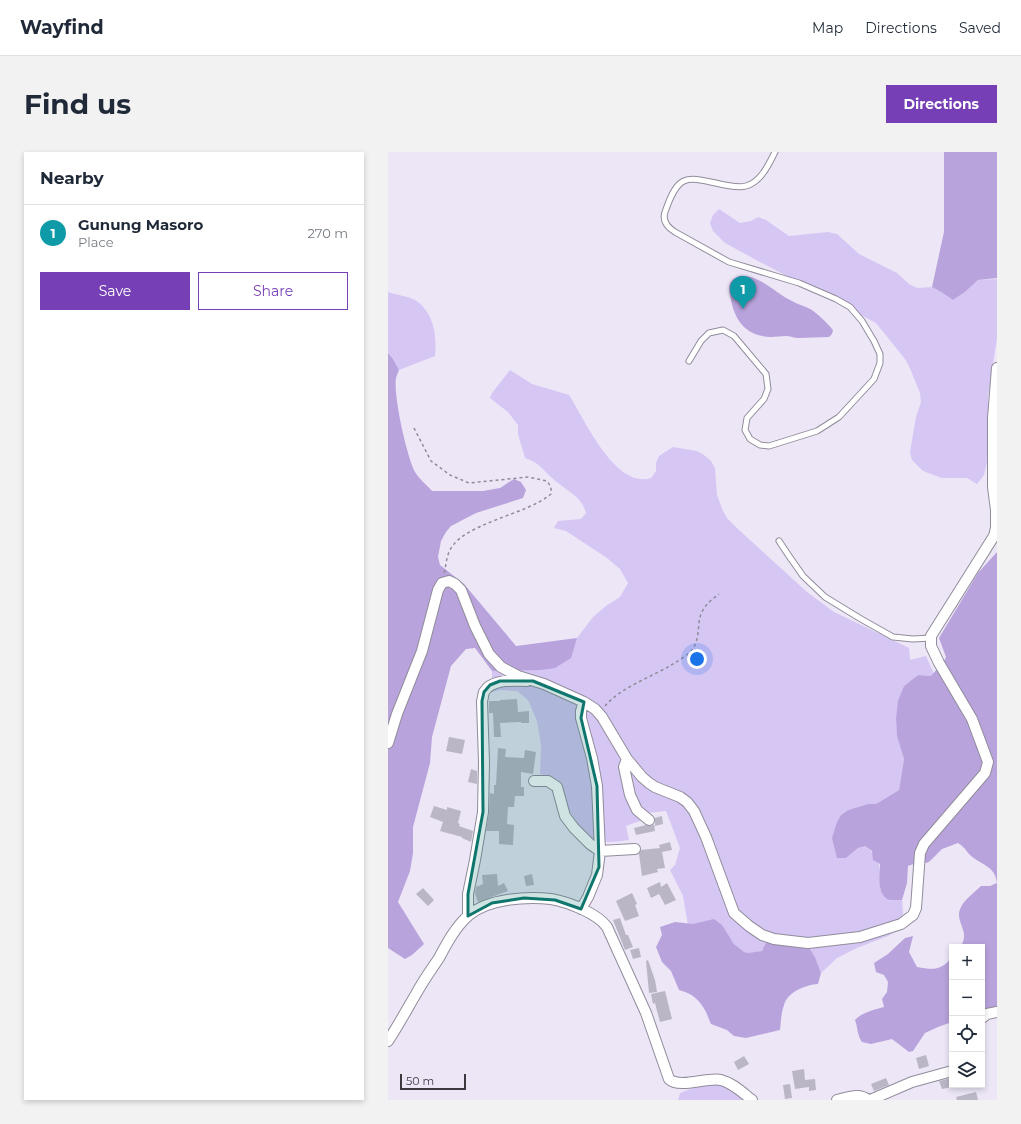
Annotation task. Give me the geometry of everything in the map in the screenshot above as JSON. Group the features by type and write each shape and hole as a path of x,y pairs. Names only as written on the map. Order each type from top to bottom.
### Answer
{"street":[{"path":"388,743 397,714 422,651 438,590 442,583 449,581 461,590 475,626 489,654 501,667 518,676 584,702 595,709 627,759 648,783 680,797 687,802 694,811 706,837 734,913 749,926 762,935 774,939 808,943 860,937 901,924 913,915 916,908 920,853 924,844 985,773 988,762 972,718 939,663 931,646 931,636 994,536 996,528 996,510 993,487 993,418 997,368"},
{"path":"468,916 468,894 483,812 482,702 484,692 490,685 500,681 533,681"},
{"path":"581,909 588,897 597,875 600,851 597,786 592,758 581,718 581,711 584,702"},
{"path":"627,759 624,767 630,795 636,810 649,820"},
{"path":"534,781 548,781 557,787 565,816 584,839 600,851 635,849"},
{"path":"388,1040 447,945 468,916 476,910 492,904 524,898 555,900 581,909 600,920 607,927 646,1013 669,1079 676,1083 712,1079 720,1080 730,1084 752,1100"},
{"path":"984,1016 997,1012"},
{"path":"837,1100 858,1096 869,1100 912,1082 949,1072"}],"lane":[{"path":"689,361 701,341 710,332 723,330 734,336 766,374 768,389 764,399 747,418 745,430 750,439 760,445 769,446 817,431 839,416 874,380 880,364 880,354 862,321 850,307 836,299 799,283 729,262 668,228 664,214 675,188 683,180 692,178 736,187 747,186 758,180 765,171 775,152"},
{"path":"779,541 803,576 825,597 861,620 893,637 913,639 931,638"}],"path":[{"path":"414,428 432,461 450,476 468,483 528,477 547,481 551,487 551,494 545,500 483,525 461,537 449,551 442,583"},
{"path":"599,714 609,701 621,692 680,660 693,649 698,636 699,622 703,610 710,601 719,594"}],"highlighted area":[{"path":"500,681 533,681 584,702 581,718 597,786 599,867 581,909 555,900 524,898 492,903 468,916 468,894 483,812 482,701 484,692 490,685"}],"shaded area":[{"path":"944,152 997,152 997,278 978,280 965,292 953,300 932,287 944,232"},
{"path":"719,209 740,223 751,221 758,217 766,220 789,236 828,232 837,234 859,254 897,273 909,284 917,288 932,287 953,300 965,292 978,280 997,279 997,338 988,396 988,457 984,475 977,484 967,478 942,478 923,471 912,460 910,452 916,417 921,402 920,393 905,359 876,323 725,243 713,231 710,223 713,215"},
{"path":"739,276 746,276 760,281 786,298 812,310 833,330 832,334 829,337 771,337 762,336 747,330 734,312 729,292 731,281"},
{"path":"388,292 415,300 426,311 435,333 435,356 399,370 388,353"},
{"path":"388,353 399,370 396,378 397,398 401,426 408,453 415,472 432,491 483,491 500,488 514,479 521,482 526,490 523,498 476,513 451,526 441,541 438,557 440,565 464,584 516,646 577,638 571,658 555,668 541,670 492,671 475,648 466,649 451,666 432,737 430,763 413,827 413,853 410,871 398,902 424,944 405,959 388,948"},
{"path":"510,370 532,384 569,395 602,450 613,463 625,473 638,479 651,478 656,471 656,463 659,456 673,447 697,451 704,455 711,461 715,468 717,495 727,518 807,592 834,612 909,648 910,660 926,656 934,674 931,676 918,675 904,686 896,719 897,733 904,759 899,790 876,804 868,804 848,810 841,815 837,822 846,858 858,848 865,846 878,860 880,870 880,889 890,901 902,900 904,926 888,936 857,948 837,958 821,973 815,957 810,949 765,944 762,951 751,953 740,950 722,925 688,925 683,896 670,870 675,865 680,848 666,811 646,813 640,821 626,826 629,840 604,842 597,840 586,833 574,818 566,804 557,779 540,774 541,745 537,721 528,700 517,691 500,690 492,692 492,671 514,670 570,658 577,638 593,617 620,597 628,583 620,569 607,558 566,531 554,528 558,521 581,519 586,513 581,502 577,498 537,464 525,458 518,434 518,425 508,412 490,398 492,393"},
{"path":"997,552 997,883 993,872 973,858 963,846 958,843 942,849 927,863 922,861 908,866 907,883 902,900 889,900 882,894 880,889 880,864 873,860 872,851 865,846 858,848 846,858 837,858 832,838 841,815 848,810 868,804 876,804 899,790 904,759 897,736 896,719 898,701 904,686 918,675 931,676 944,661 946,657 939,638 978,573"},
{"path":"997,883 997,1007 985,1011 985,944 962,944 964,936 959,912 965,901 981,886 990,886"},
{"path":"714,919 722,925 734,944 744,952 748,953 762,951 765,944 769,942 810,949 815,957 821,973 818,984 803,987 793,992 789,996 783,1008 780,1030 746,1038 734,1036 727,1030 711,1024 701,1004 692,995 679,990 671,971 662,962 656,947 662,935 660,927 675,922 693,924"},
{"path":"913,936 909,952 917,967 932,969 940,967 949,961 949,1023 925,1033 913,1051 909,1052 892,1039 871,1044 862,1042 859,1037 855,1020 865,1013 884,1007 882,999 887,992 888,982 884,975 876,972 874,963 888,954 905,938"},
{"path":"704,1084 725,1085 744,1100 678,1100 680,1093"}],"building":[{"path":"517,699 518,712 529,711 529,723 500,723 501,737 494,737 493,713 489,713 489,701"},
{"path":"449,737 465,740 462,754 446,751"},
{"path":"498,748 506,749 505,757 524,758 525,750 536,752 533,774 521,772 521,787 524,787 524,796 515,796 514,807 508,807 507,824 514,825 513,845 499,844 499,831 486,831 490,793 494,794 494,785 496,785"},
{"path":"471,769 477,771 477,784 468,782"},
{"path":"434,806 447,810 447,807 461,811 458,823 460,824 459,826 473,831 471,842 462,837 440,831 443,822 430,817"},
{"path":"662,816 663,824 655,826 655,818"},
{"path":"654,824 655,831 636,835 634,828 646,825 651,826"},
{"path":"670,842 672,850 662,852 665,868 657,869 658,872 642,876 639,854 641,850 660,848 659,845"},
{"path":"497,874 498,886 504,883 508,891 478,902 475,894 476,887 483,884 482,875"},
{"path":"532,874 534,885 526,886 524,876"},
{"path":"660,882 661,887 667,883 676,900 665,905 659,894 651,898 647,888"},
{"path":"423,888 434,900 428,906 416,894"},
{"path":"632,893 637,904 635,905 639,916 625,921 616,901"},
{"path":"620,918 626,935 628,935 633,947 625,950 613,920"},
{"path":"639,948 641,957 633,959 630,950"},
{"path":"648,960 655,980 657,992 649,993 646,961"},
{"path":"665,991 672,1019 660,1022 651,994"},
{"path":"926,1055 929,1066 919,1069 916,1058"},
{"path":"744,1056 749,1064 738,1070 734,1062"},
{"path":"804,1069 805,1080 815,1079 816,1090 809,1091 809,1087 795,1089 792,1071"},
{"path":"886,1078 889,1085 874,1091 871,1084"},
{"path":"949,1079 949,1088 942,1089 939,1081"},
{"path":"790,1084 792,1098 785,1099 783,1085"},
{"path":"976,1092 978,1100 957,1100 956,1097"}],"place":[{"name":"Gunung Masoro","path":"743,309"}]}
